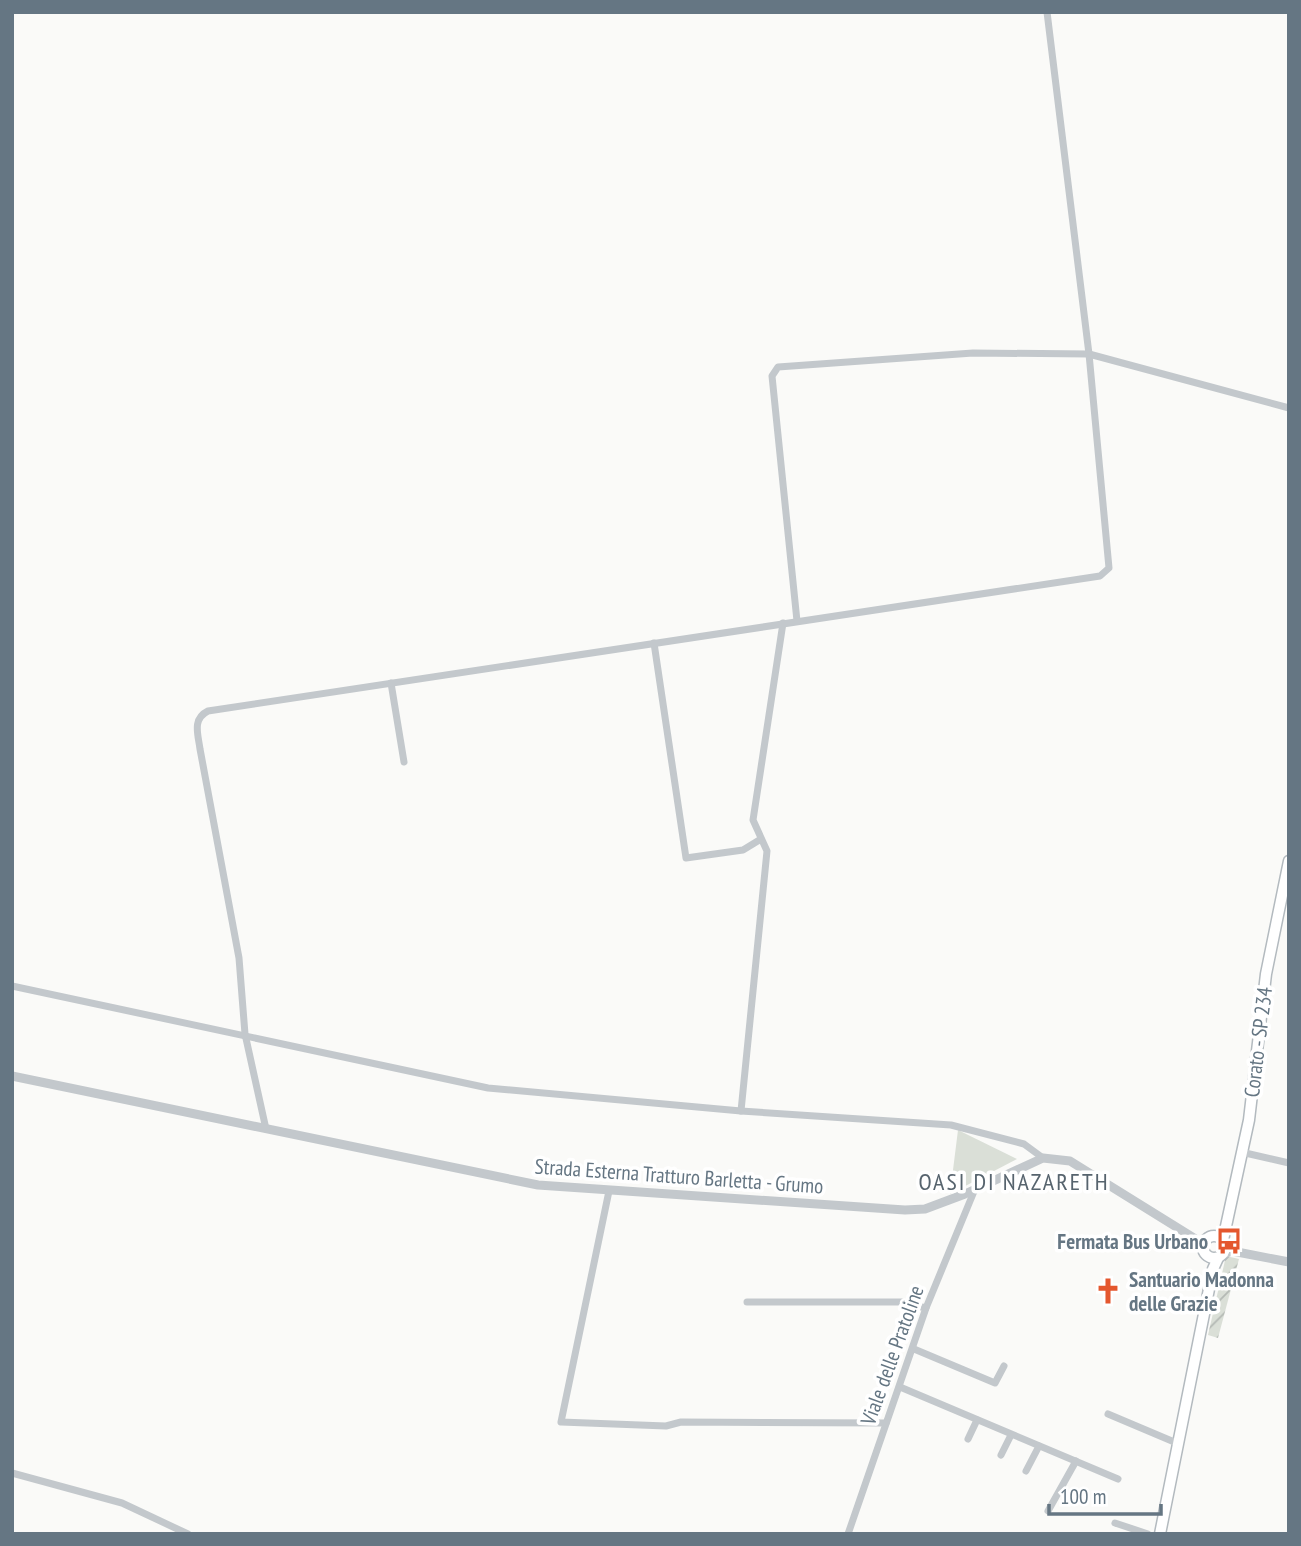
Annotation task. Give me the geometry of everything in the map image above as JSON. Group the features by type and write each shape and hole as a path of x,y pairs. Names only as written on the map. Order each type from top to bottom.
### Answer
{"main road":[{"name":"Corato - SP 234","path":"1160,1534 1213,1269 1249,1120 1266,974 1289,861"},
{"name":"Corato - SP 234","path":"1219,1251 1210,1237 1224,1221"},
{"path":"1210,1237 1219,1251"}],"street":[{"path":"266,1129 245,1034 239,958 215,843 197,722 200,715 208,711 1100,576 1109,568 1089,354 1047,12"},
{"path":"797,621 774,370 786,365 973,353 1089,354 1289,408"},
{"path":"741,1111 766,851 753,820 783,623"},
{"path":"654,643 686,858 743,850 761,839"},
{"path":"391,683 404,762"},
{"path":"12,986 488,1088 741,1111 951,1125 1024,1144 1043,1158 1070,1161 1219,1251 1289,1262"},
{"name":"Strada Esterna Tratturo Barletta - Grumo","path":"12,1076 538,1185 609,1191 905,1210 925,1209 1043,1158"},
{"path":"1241,1152 1289,1163"},
{"name":"Viale delle Pratoline","path":"848,1534 926,1308 975,1189"},
{"path":"609,1191 561,1422 666,1426 681,1422 886,1423"},
{"path":"1194,1238 1210,1237"},
{"path":"747,1302 901,1302 926,1308"},
{"path":"914,1349 995,1383 1004,1366"},
{"path":"900,1387 1118,1479"},
{"path":"1108,1413 1179,1444"},
{"path":"968,1439 977,1420"},
{"path":"1001,1455 1011,1434"},
{"path":"1026,1471 1039,1446"},
{"path":"1048,1511 1076,1461"},
{"path":"12,1473 122,1503 188,1534"},
{"path":"1115,1523 1149,1534"}],"shaded area":[{"path":"958,1130 1017,1159 950,1194"},
{"path":"1226,1256 1239,1259 1218,1338 1208,1335"}],"place":[{"name":"Fermata Bus Urbano","path":"1229,1241"},
{"name":"Santuario Madonna delle Grazie","path":"1108,1291"}],"district":[{"name":"OASI DI NAZARETH","path":"1014,1181"}]}
